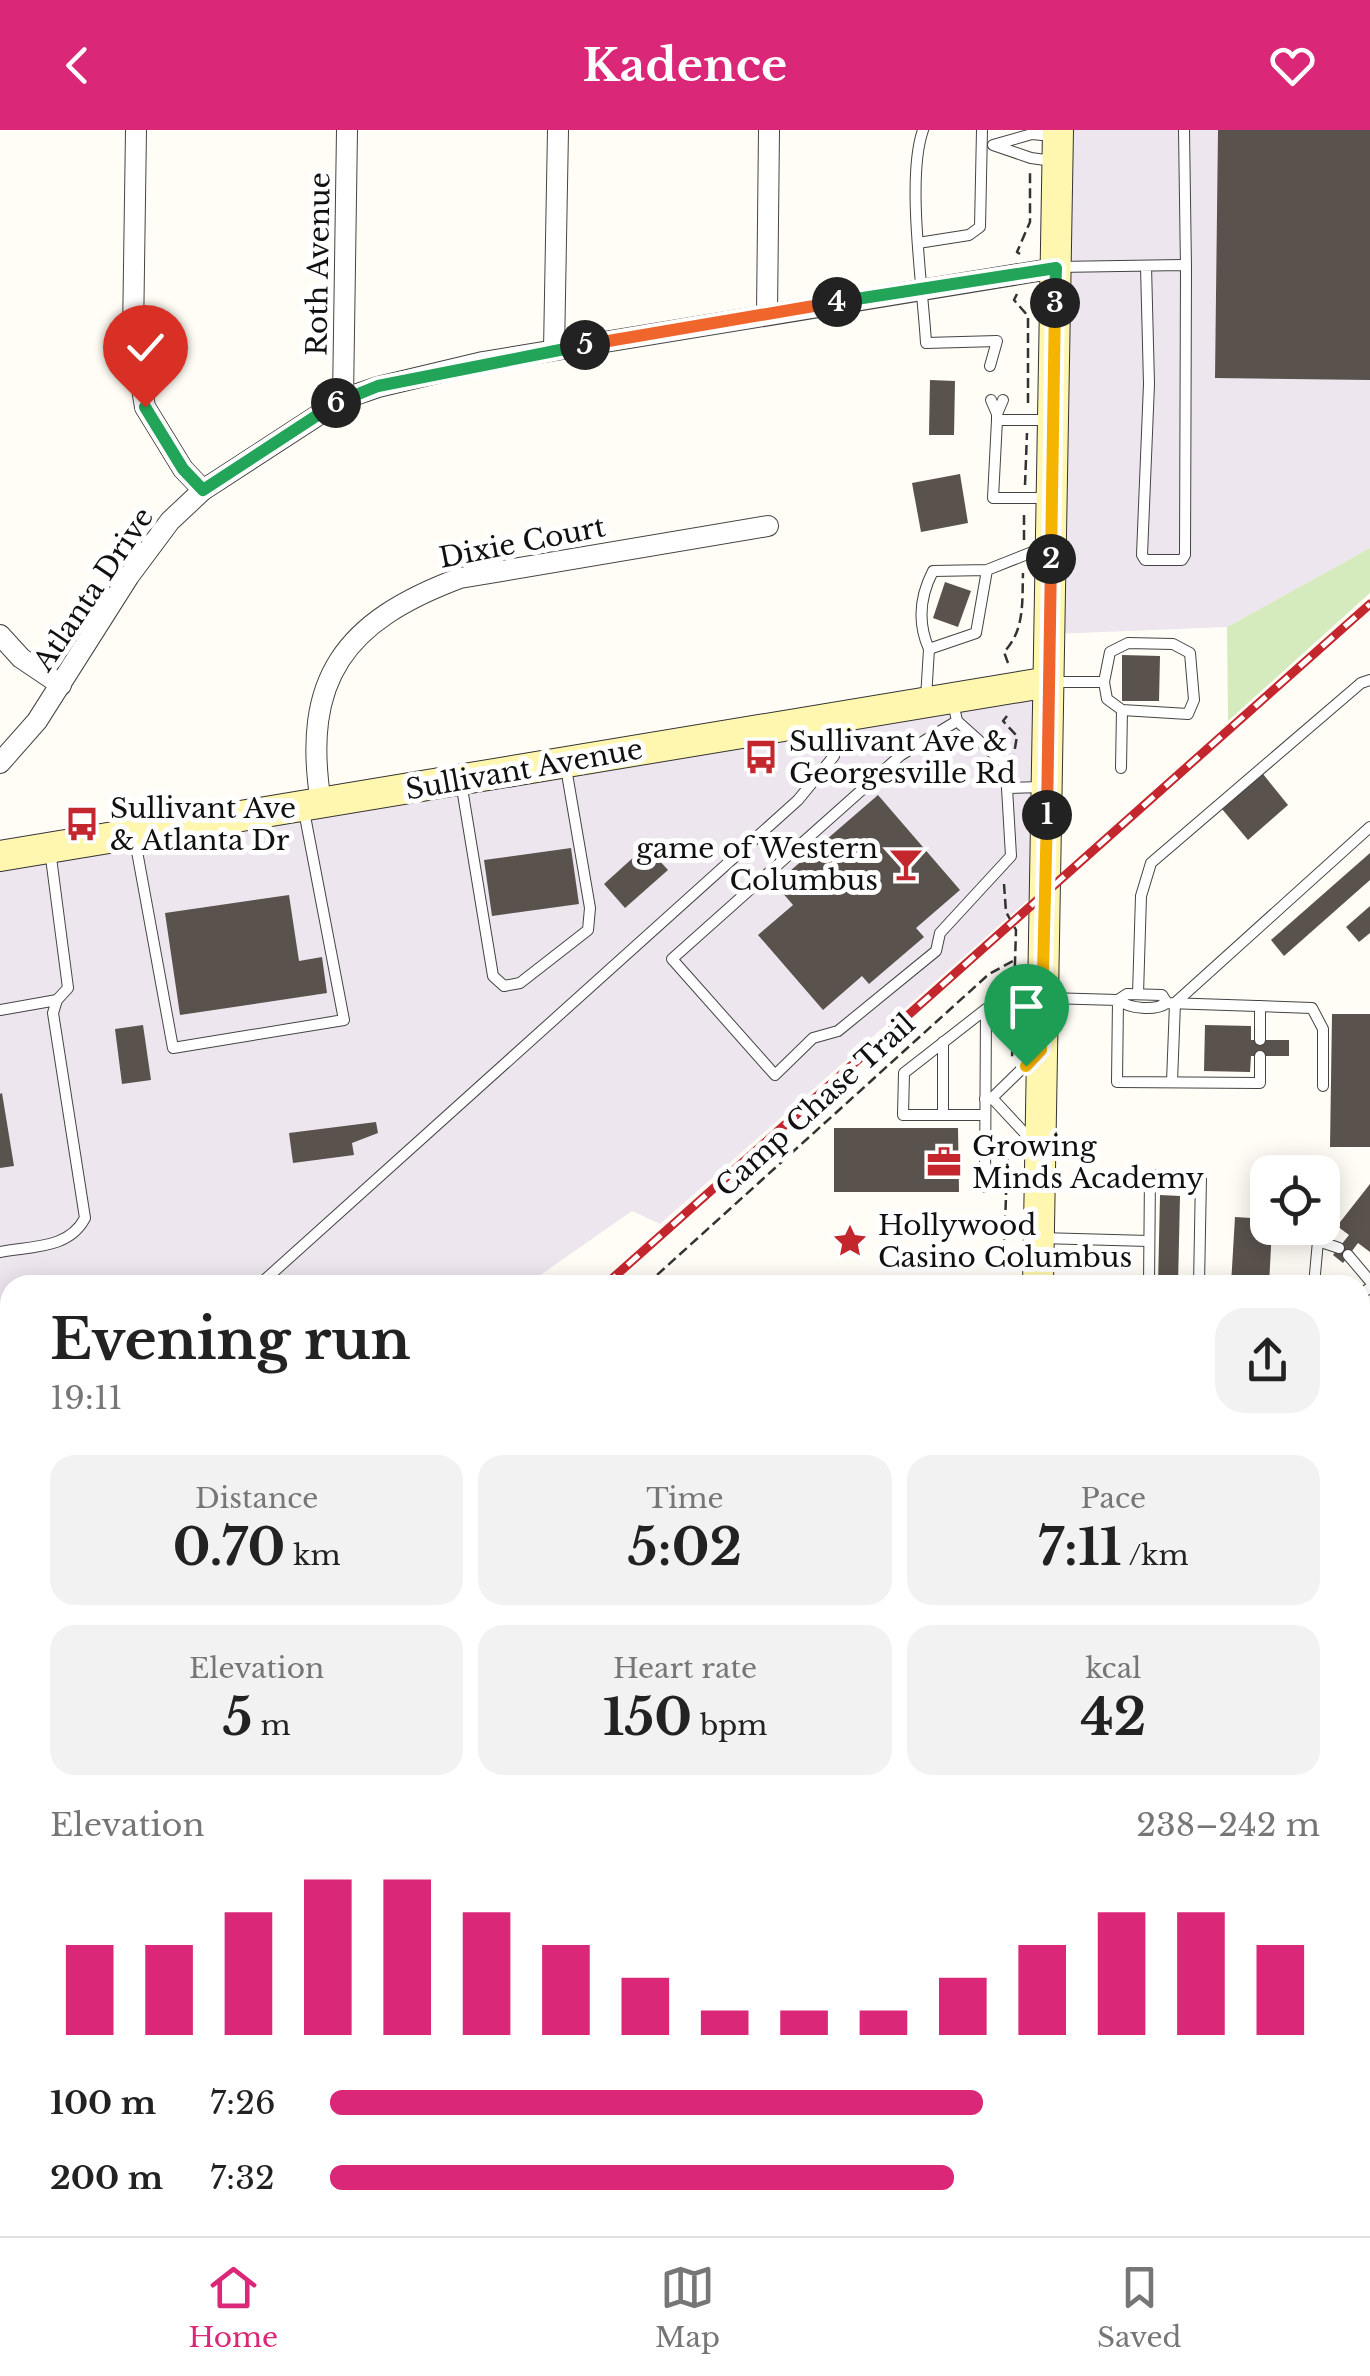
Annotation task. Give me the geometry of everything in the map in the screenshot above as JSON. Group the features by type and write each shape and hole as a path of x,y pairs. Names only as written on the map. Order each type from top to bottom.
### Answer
{"main road":[{"path":"1038,1275 1058,143"},
{"name":"Sullivant Avenue","path":"0,856 846,714 945,707 1049,682"}],"street":[{"path":"136,130 133,335 145,407 183,469 203,490"},
{"name":"Roth Avenue","path":"343,399 347,130"},
{"path":"554,350 558,130"},
{"path":"767,314 769,130"},
{"name":"Atlanta Drive","path":"0,763 37,721 170,521 203,490 343,399 378,386 554,350 1056,268"},
{"name":"Dixie Court","path":"312,804 322,695 336,667 372,621 413,596 460,578 768,526"},
{"path":"0,635 21,658 61,684"}],"lane":[{"path":"924,130 918,146 918,242 926,343 997,341 996,366"},
{"path":"918,242 969,236 980,227 988,145 982,130"},
{"path":"1146,266 1149,384 1142,555 1145,560 1182,560 1184,130"},
{"path":"988,145 1032,134 1058,143"},
{"path":"988,145 1031,158 1058,143"},
{"path":"1056,268 1186,268"},
{"path":"997,400 993,498 1052,498"},
{"path":"997,417 1053,420"},
{"path":"945,707 924,739 873,778 672,959 775,1075 813,1038 838,1030 936,951 940,933 1011,856 1005,764 945,707 921,631 923,590 934,571 986,570 1051,544"},
{"path":"929,649 976,634 986,570"},
{"path":"1173,644 1190,653 1194,700 1188,714 1122,710 1108,700 1104,682 1106,662 1117,646 1173,644"},
{"path":"1138,994 1141,896 1151,862 1360,682 1370,680"},
{"path":"1049,682 1104,682"},
{"path":"1122,710 1122,768"},
{"path":"270,1275 798,800 834,756 846,714"},
{"path":"461,780 494,976 504,986 520,983 588,930 590,908 566,762"},
{"path":"1007,788 1048,787"},
{"path":"134,834 172,1048 344,1020 312,804"},
{"path":"1044,998 1118,1000 1127,1006 1160,1007 1171,1003 1370,827"},
{"path":"0,1252 63,1242 76,1236 85,1218 54,1013 57,1000 68,988 50,848"},
{"path":"1118,1000 1127,994 1138,994 1162,995 1171,1003 1312,1008 1323,1029 1323,1086"},
{"path":"0,1010 57,1000"},
{"path":"1118,1000 1118,1082 1260,1084 1260,1056"},
{"path":"1171,1003 1172,1082"},
{"path":"1260,1006 1260,1040"},
{"path":"985,1115 903,1115 903,1101 904,1073 986,1009 989,1099 985,1115 985,1186"},
{"path":"943,1042 943,1115"},
{"path":"989,1099 1041,1050"},
{"path":"989,1099 1039,1148"},
{"path":"1148,1275 1150,1175 1202,1177 1199,1275"},
{"path":"1039,1238 1149,1241"},
{"path":"1314,1275 1314,1248 1318,1241 1344,1252 1362,1275"}],"path":[{"name":"Camp Chase Trail","path":"657,1275 988,974 1014,960"}],"shaded area":[{"path":"1065,130 1370,130 1370,548 1227,627 1054,634"},
{"path":"1046,686 1045,885 660,1224 632,1211 540,1275 0,1275 0,863"}],"green space":[{"path":"1370,548 1370,593 1228,721 1227,627"}],"building":[{"path":"1218,130 1370,130 1370,380 1215,378"},
{"path":"930,380 955,381 954,435 929,435"},
{"path":"960,474 968,523 921,532 912,483"},
{"path":"945,582 971,591 958,627 933,618"},
{"path":"1122,655 1160,656 1159,701 1122,701"},
{"path":"1263,774 1288,805 1248,840 1222,809"},
{"path":"878,795 960,890 916,928 924,937 869,984 862,976 823,1010 758,935 793,905 775,884"},
{"path":"646,846 668,870 625,908 604,884"},
{"path":"571,848 579,904 492,916 484,860"},
{"path":"1370,853 1370,880 1284,956 1271,940"},
{"path":"289,895 299,961 322,957 327,993 180,1015 165,913"},
{"path":"1370,906 1370,933 1359,942 1346,927"},
{"path":"1332,1014 1370,1014 1370,1147 1330,1147"},
{"path":"143,1025 151,1080 122,1084 115,1029"},
{"path":"1205,1025 1251,1026 1251,1040 1289,1040 1289,1056 1251,1056 1250,1072 1204,1071"},
{"path":"0,1094 14,1166 0,1168"},
{"path":"376,1122 378,1133 352,1143 354,1155 293,1163 289,1133"},
{"path":"834,1128 958,1128 959,1192 834,1192"},
{"path":"1370,1184 1370,1252 1358,1243 1343,1263 1333,1255 1349,1235 1340,1228 1340,1222"},
{"path":"1160,1195 1180,1196 1178,1275 1158,1275"},
{"path":"1235,1217 1250,1218 1250,1245 1271,1245 1270,1275 1232,1275"}],"railway":[{"path":"616,1275 1370,604"}],"place":[{"name":"Sullivant Ave & Georgesville Rd","path":"761,757"},
{"name":"Sullivant Ave & Atlanta Dr","path":"82,824"},
{"name":"game of Western Columbus","path":"906,864"},
{"name":"Growing Minds Academy","path":"944,1162"},
{"name":"Hollywood Casino Columbus","path":"850,1241"}],"route":[{"path":"145,407 183,469 203,490 343,399 378,386 483,362 1056,268 1045,965 1041,1050 1026,1066"}]}
